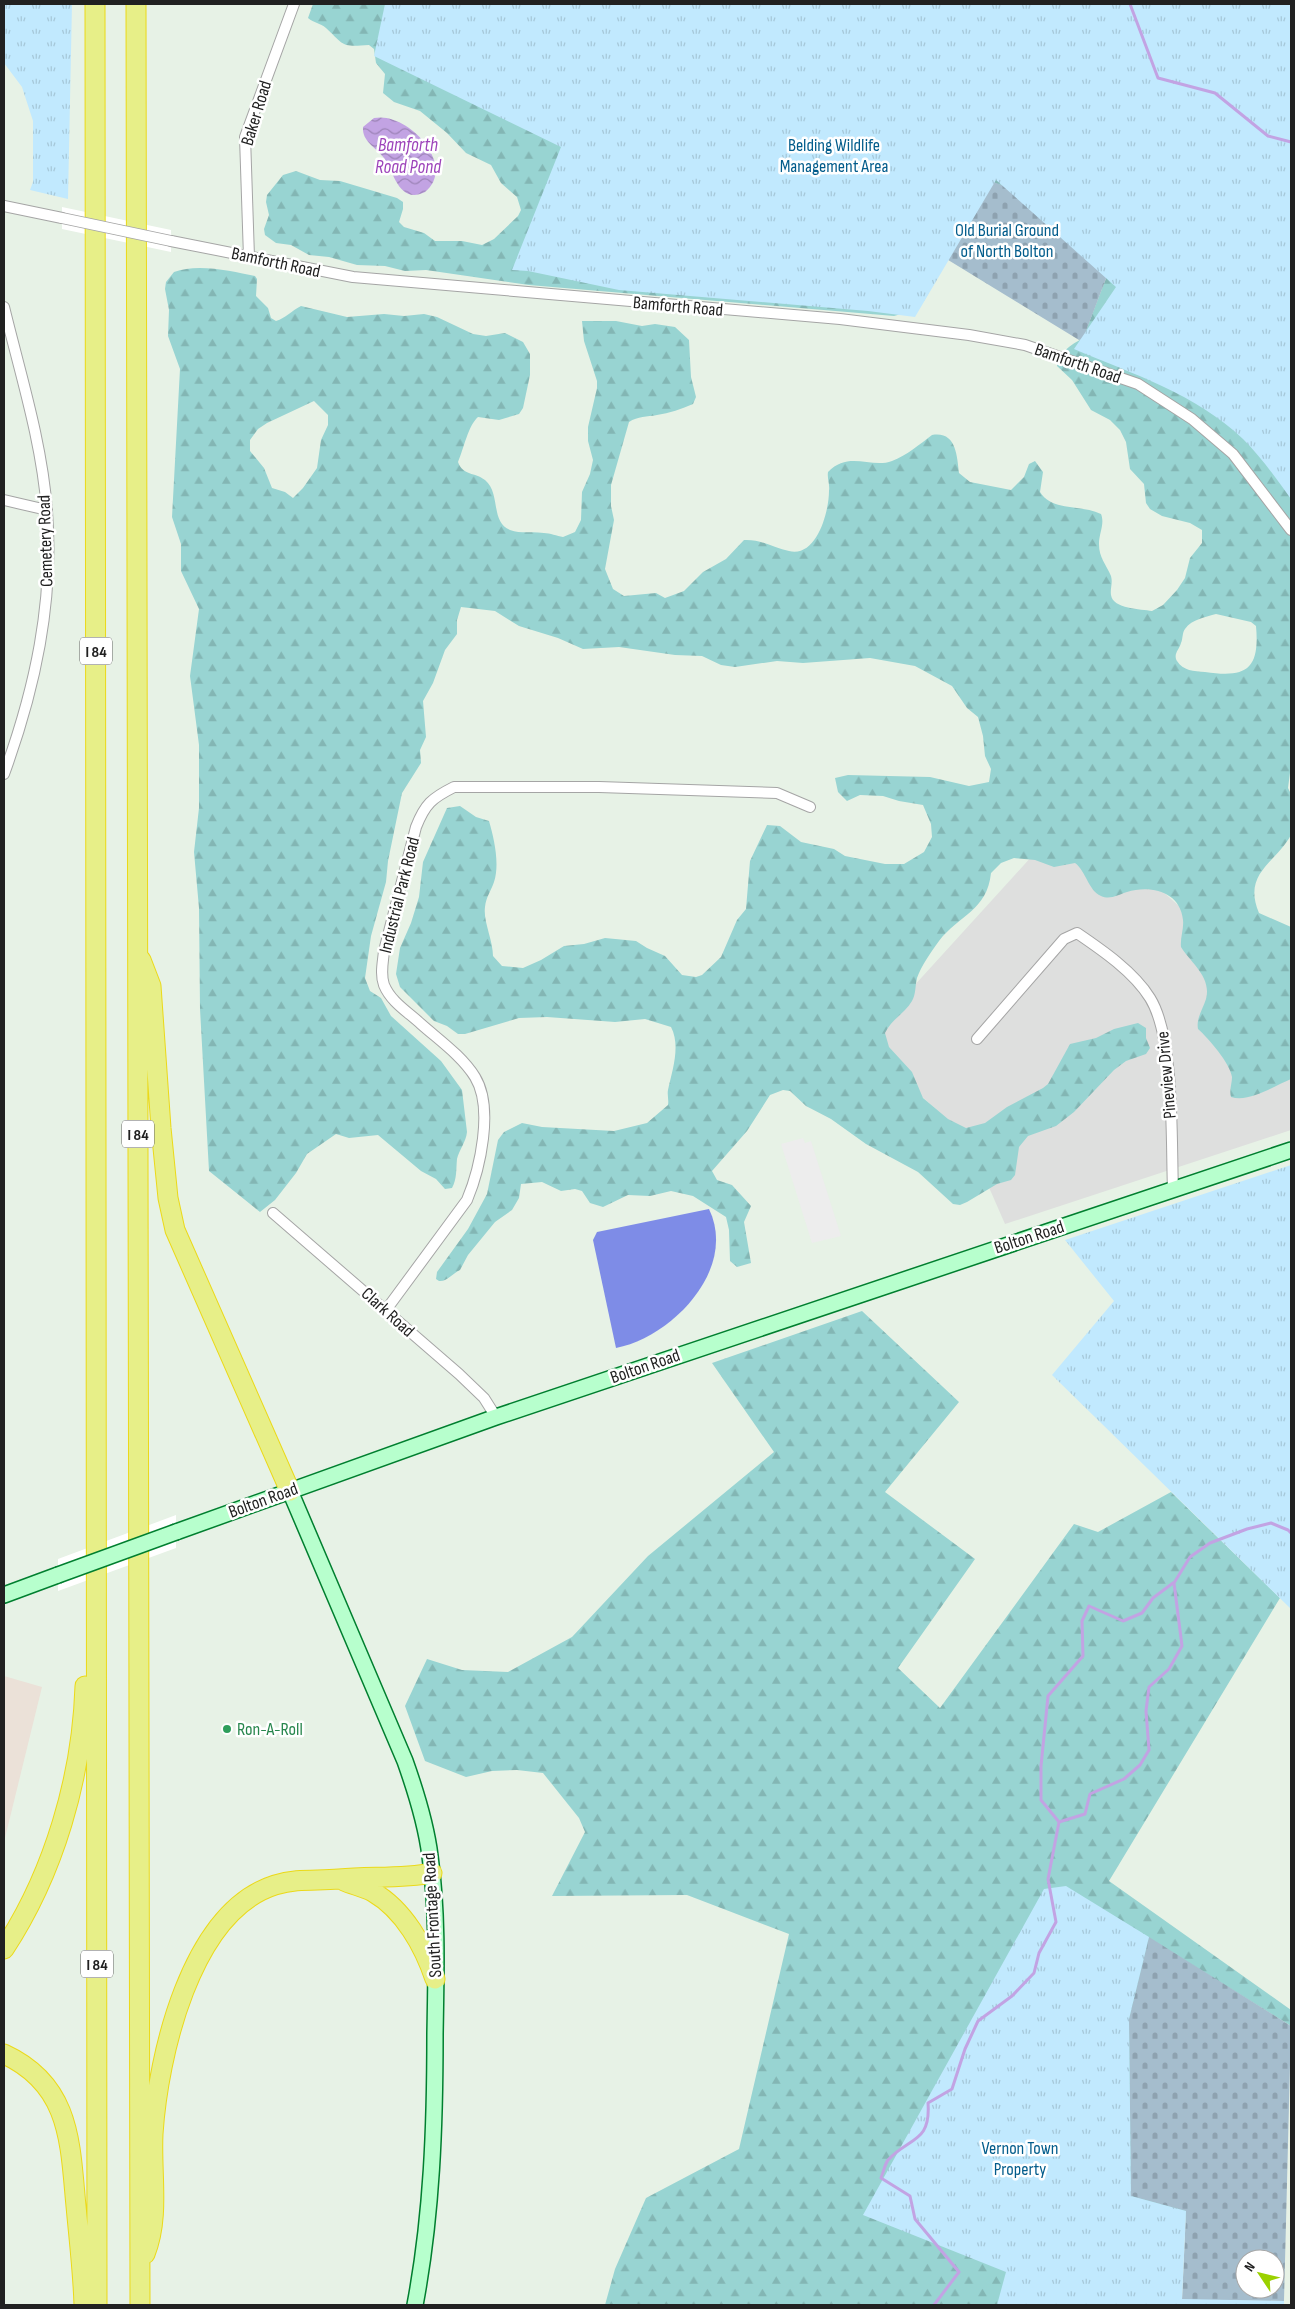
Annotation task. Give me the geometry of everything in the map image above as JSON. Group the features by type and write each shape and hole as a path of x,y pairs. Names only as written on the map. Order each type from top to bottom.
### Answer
{"highway":[{"name":"I 84","path":"95,4 97,2305"},
{"name":"I 84","path":"136,4 140,2305"},
{"path":"138,951 151,986 160,1128 168,1198 175,1230 290,1491"},
{"path":"4,1949 36,1892 60,1828 81,1730 87,1652 96,1624"},
{"path":"140,2264 153,2228 153,2136 162,2067 175,2015 196,1966 225,1922 241,1905 258,1893 295,1880 413,1876 432,1872"},
{"path":"340,1879 373,1892 397,1913 420,1942 436,1979"},
{"path":"4,2054 23,2065 39,2079 52,2093 64,2117 71,2151 84,2305"}],"main road":[{"name":"Bolton Road","path":"4,1595 496,1417 1291,1150"},
{"name":"South Frontage Road","path":"290,1491 405,1761 420,1805 432,1872 436,1979 432,2175 427,2225 415,2305"}],"street":[{"name":"Baker Road","path":"249,256 245,137 294,4"},
{"name":"Bamforth Road","path":"4,206 353,278 840,319 969,335 1026,345 1099,368 1138,384 1192,418 1233,454 1291,530"},
{"name":"Cemetery Road","path":"4,307 37,446 47,510 49,578 41,646 27,704 4,774"},
{"path":"4,500 47,510"},
{"name":"Industrial Park Road","path":"386,1310 467,1200 475,1180 484,1117 484,1097 476,1079 465,1063 394,1000 384,984 382,968 384,951 416,827 423,809 436,796 454,787 599,787 777,793 810,807"},
{"name":"Pineview Drive","path":"978,1039 1064,939 1077,933 1090,941 1136,980 1150,998 1160,1017 1167,1055 1173,1190"},
{"name":"Clark Road","path":"273,1213 459,1374 484,1398 496,1417"}],"shaded area":[{"path":"1073,811 1209,933 1291,1043 1291,1130 1005,1224 967,1137 862,1043"},
{"path":"803,1138 805,1143 811,1141 841,1236 812,1243 781,1144"},
{"path":"709,1209 716,1232 715,1254 707,1276 694,1297 678,1315 658,1330 637,1341 616,1348 593,1240 597,1232"},
{"path":"4,1676 42,1687 4,1842"}],"green space":[{"path":"4,4 72,4 68,199 30,190 33,182 33,121 22,87 4,63"},
{"path":"313,4 1291,4 1291,765 1288,788 1291,794 1291,835 1285,845 1263,869 1255,888 1255,899 1259,913 1291,927 1291,1079 1253,1096 1246,1098 1231,1097 1232,1077 1230,1071 1223,1058 1198,1029 1199,1017 1206,999 1206,984 1199,970 1181,947 1183,920 1181,910 1170,897 1162,892 1145,889 1117,896 1104,897 1093,889 1079,866 1075,863 1054,867 1035,860 1014,858 1001,863 991,873 984,896 978,904 939,941 919,973 912,1001 885,1033 889,1047 912,1072 923,1098 948,1119 966,1128 985,1123 1007,1107 1048,1084 1070,1044 1096,1038 1114,1029 1138,1023 1146,1028 1146,1038 1150,1048 1146,1054 1126,1061 1114,1070 1074,1112 1056,1126 1028,1136 1019,1147 1015,1175 1011,1180 997,1184 960,1205 953,1204 918,1172 866,1144 831,1119 806,1106 790,1091 783,1090 770,1095 747,1131 712,1171 717,1180 732,1185 751,1206 744,1222 751,1263 737,1267 730,1261 729,1230 726,1217 693,1196 671,1191 650,1196 628,1195 603,1207 590,1203 582,1191 575,1189 561,1191 542,1182 521,1184 519,1198 512,1210 495,1222 468,1255 460,1270 447,1279 439,1281 436,1279 437,1272 468,1229 487,1194 498,1140 504,1132 522,1123 542,1127 614,1131 647,1123 668,1105 668,1090 676,1050 671,1027 645,1019 615,1022 547,1017 519,1018 465,1034 458,1034 447,1026 434,1021 400,987 396,974 400,948 411,923 419,897 423,862 447,808 460,806 476,817 489,821 494,843 496,875 487,897 485,912 493,956 502,966 523,968 564,946 584,944 605,938 636,941 665,956 682,975 696,977 702,975 721,957 737,920 746,909 750,861 767,825 780,826 801,842 834,849 845,856 885,864 904,864 924,852 932,837 931,824 923,805 883,796 860,795 847,801 838,792 835,778 848,775 930,777 969,786 989,782 991,769 985,756 983,736 978,717 967,708 952,686 915,666 870,658 803,663 777,661 735,667 721,665 702,656 675,655 619,647 583,649 558,638 519,626 495,611 461,607 457,620 457,634 445,650 433,683 423,701 426,737 420,750 421,763 402,793 388,861 386,882 371,936 365,978 370,991 381,998 391,1016 441,1061 462,1090 467,1132 457,1159 454,1185 452,1188 445,1189 436,1179 421,1171 378,1135 349,1138 336,1134 307,1154 296,1173 275,1200 260,1212 209,1171 200,1009 199,908 194,852 199,808 199,745 190,676 199,609 181,571 181,544 172,517 180,369 168,336 169,310 165,289 166,282 174,272 183,269 204,268 255,276 257,279 256,296 268,308 271,318 276,321 301,306 347,317 384,314 404,316 424,314 437,317 473,334 486,336 505,333 523,342 530,354 530,375 523,408 519,414 499,420 478,417 469,432 458,462 463,470 485,480 490,486 500,521 504,526 514,531 546,533 563,537 575,532 581,520 582,492 590,474 593,460 588,441 588,427 597,381 584,341 582,321 616,321 642,326 655,324 675,327 689,340 691,377 696,397 693,404 684,408 629,422 611,485 611,506 614,520 605,569 613,589 624,596 656,593 665,598 684,591 703,572 726,559 744,540 762,542 789,551 799,551 807,547 820,531 824,521 829,488 828,472 844,462 884,463 892,461 908,453 932,435 940,435 951,441 956,452 959,473 970,482 1011,490 1024,477 1029,464 1035,461 1043,472 1040,492 1045,498 1059,505 1085,509 1101,514 1099,549 1111,576 1111,595 1113,600 1122,606 1152,611 1163,605 1185,578 1190,558 1202,543 1202,530 1190,523 1162,516 1150,509 1146,503 1144,484 1130,469 1126,442 1120,430 1110,420 1091,410 1072,380 1057,366 1063,353 1083,338 1110,268 990,181 924,301 908,312 894,316 529,285 426,270 405,271 385,266 357,265 329,257 309,255 291,245 276,243 265,235 264,229 269,215 266,202 267,195 283,175 296,171 320,180 340,181 397,198 403,202 399,222 404,227 424,233 435,241 462,241 482,245 494,239 518,216 521,210 517,197 501,183 491,165 466,153 447,133 420,111 394,102 383,93 385,74 376,63 374,49 369,45 353,46 344,44 324,26 308,18","holes":["314,401 328,415 328,425 321,440 317,468 303,488 293,498 285,492 272,488 264,468 250,451 250,440 258,429 267,423","1216,614 1251,622 1256,626 1257,641 1252,661 1247,668 1231,674 1189,670 1182,667 1177,661 1176,656 1182,641 1183,632 1195,621"]},
{"name":"Belding Wildlife Management Area","path":"385,4 1291,4 1291,499 1250,446 1225,423 1205,409 1163,386 1074,349 1116,287 996,180 915,317 868,311 619,290 528,271 512,270 561,147 374,56"},
{"name":"Old Burial Ground of North Bolton","path":"990,181 1017,190 1110,268 1083,339 1079,340 940,255"},
{"path":"1291,1165 1291,1609 1052,1375 1114,1301 1065,1240"},
{"path":"862,1311 959,1402 885,1492 975,1559 898,1668 940,1708 1074,1524 1098,1532 1171,1492 1280,1598 1109,1881 1291,2010 1291,2026 1149,1938 1186,2211 1179,2305 605,2305 615,2269 646,2198 739,2149 789,1934 687,1895 552,1896 585,1832 579,1818 543,1773 517,1770 492,1771 466,1777 425,1761 405,1706 427,1659 462,1670 508,1672 572,1637 648,1556 774,1452 712,1363"},
{"name":"Vernon Town Property","path":"1066,1886 1149,1937 1129,2019 1131,2196 1186,2211 1182,2299 1284,2301 1284,2305 997,2305 1006,2272 863,2215 1044,1889"},
{"path":"1149,1937 1291,2026 1285,2262 1285,2249 1235,2249 1235,2299 1284,2299 1284,2301 1182,2300 1186,2211 1131,2196 1129,2019"}],"water":[{"name":"Bamforth Road Pond","path":"374,118 387,118 401,123 414,131 425,143 432,155 436,168 434,181 425,192 416,195 409,194 398,185 384,158 367,140 363,132 363,127"}],"pier":[{"path":"62,207 171,230 171,252 62,229"},
{"path":"176,1515 176,1548 58,1591 58,1559"}],"waterway":[{"path":"1130,4 1158,78 1215,93 1268,136 1291,142"},
{"path":"934,2305 959,2272 915,2219 910,2196 881,2178 886,2164 896,2153 922,2133 926,2126 928,2103 952,2089 965,2049 978,2021 1012,1996 1034,1973 1039,1953 1056,1922 1048,1879 1059,1822 1085,1814 1090,1794 1124,1779 1140,1765 1149,1750 1146,1711 1149,1687 1169,1669 1182,1646 1174,1583 1190,1557 1210,1543 1247,1529 1271,1523 1291,1533"},
{"path":"1059,1822 1041,1800 1041,1766 1048,1696 1083,1656 1082,1621 1089,1606 1123,1621 1142,1613 1153,1598 1173,1583"}],"place":[{"name":"Ron-A-Roll","path":"227,1729"}]}
